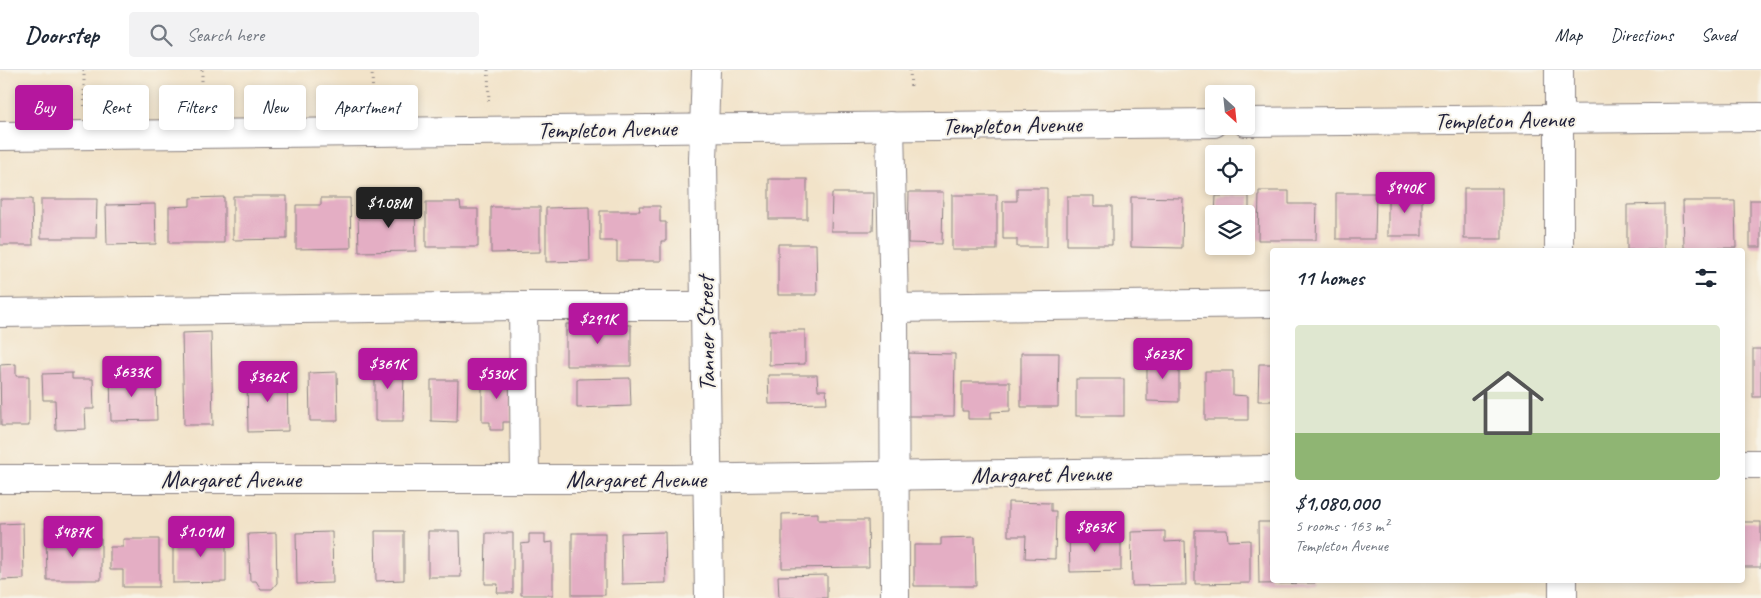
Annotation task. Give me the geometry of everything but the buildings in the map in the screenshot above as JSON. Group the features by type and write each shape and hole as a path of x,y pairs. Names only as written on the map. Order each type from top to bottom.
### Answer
{"street":[{"name":"Tanner Street","path":"706,70 704,127 709,598"},
{"path":"1559,70 1559,248"},
{"name":"Templeton Avenue","path":"1255,122 1761,117"},
{"name":"Templeton Avenue","path":"0,136 1205,123"},
{"path":"890,126 896,476 895,598"},
{"path":"894,308 1270,304"},
{"path":"0,313 523,306 706,306"},
{"path":"523,306 525,479"},
{"path":"1745,464 1761,464"},
{"name":"Margaret Avenue","path":"0,478 708,479 1270,470"},
{"path":"1563,583 1563,598"}],"path":[{"path":"84,70 85,135"},
{"path":"202,70 202,134"},
{"path":"372,70 375,132"},
{"path":"910,70 911,89"}]}
